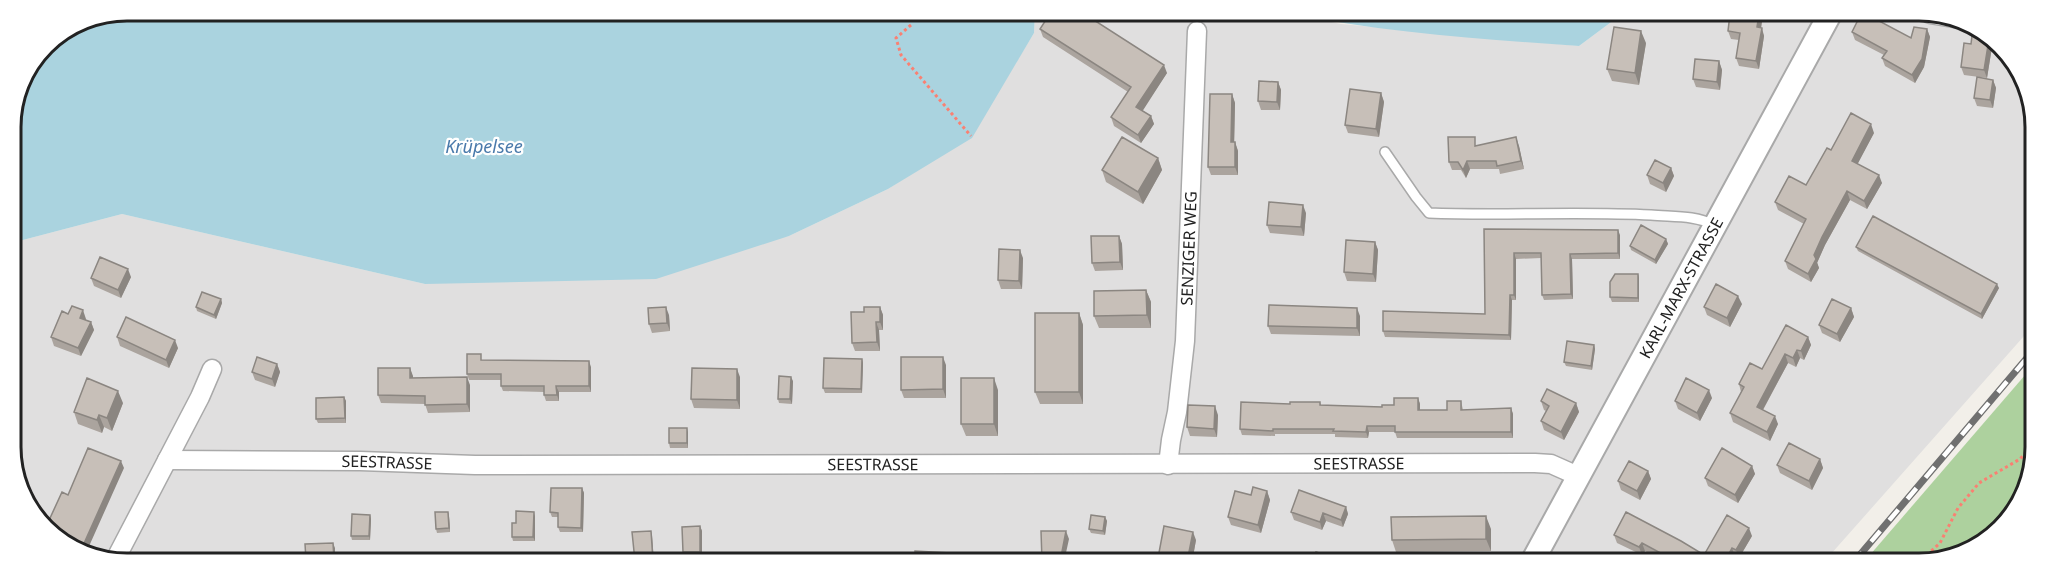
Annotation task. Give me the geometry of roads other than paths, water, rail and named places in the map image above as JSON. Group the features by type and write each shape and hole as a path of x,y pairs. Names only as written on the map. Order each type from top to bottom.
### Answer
{"street":[{"name":"KARL-MARX-STRASSE","path":"1537,553 1826,21"},
{"name":"SENZIGER WEG","path":"1168,465 1185,341 1197,31"},
{"path":"119,552 200,398 212,369"},
{"name":"SEESTRASSE","path":"167,460 360,461 475,465 1535,463 1551,464 1578,476"}],"lane":[{"path":"1385,152 1429,213 1628,214 1702,218 1714,225"}],"water":[{"name":"Krüpelsee","path":"120,21 1035,21 1034,33 972,138 888,189 789,236 656,279 425,284 122,214 21,240 21,120 32,80 47,57 57,47 74,35 107,23"},
{"path":"1332,21 1613,21 1579,46 1470,38"}],"railway":[{"path":"1861,553 2025,360"}]}
